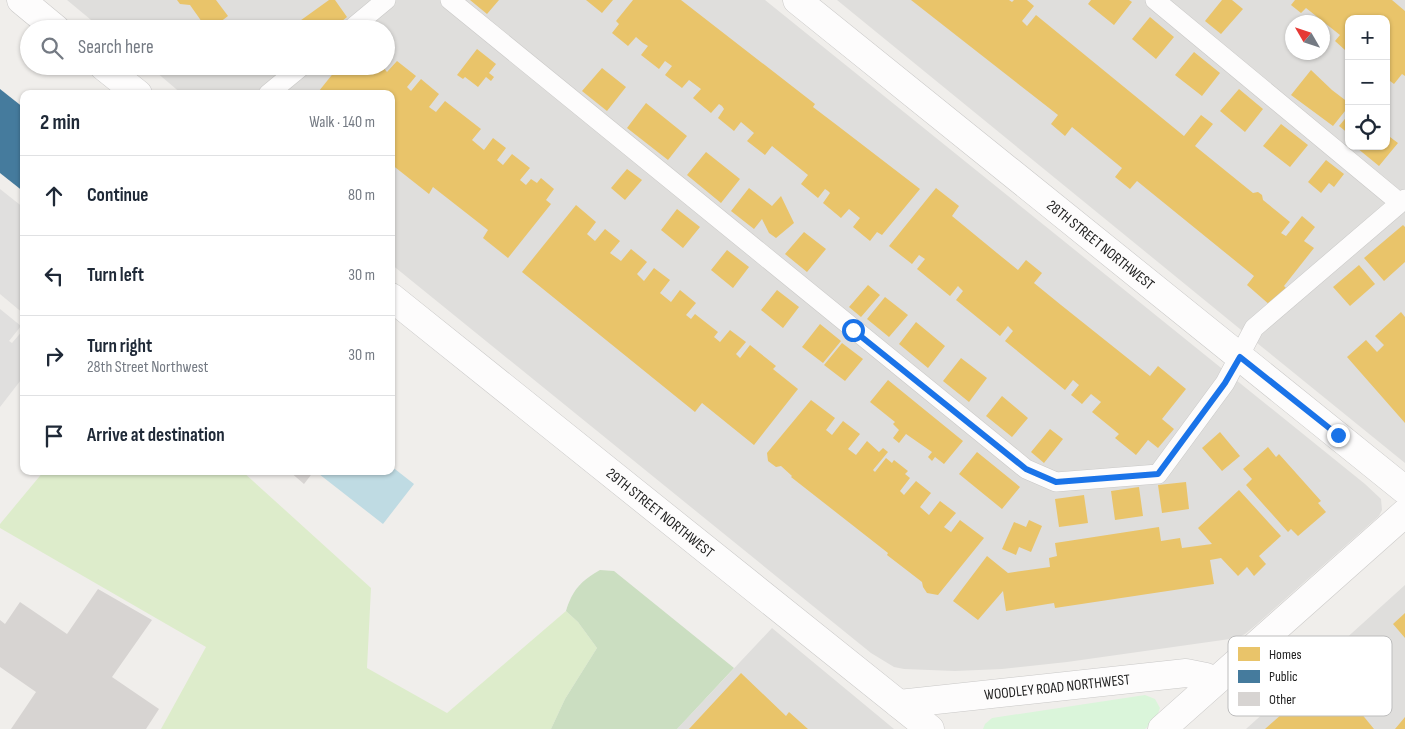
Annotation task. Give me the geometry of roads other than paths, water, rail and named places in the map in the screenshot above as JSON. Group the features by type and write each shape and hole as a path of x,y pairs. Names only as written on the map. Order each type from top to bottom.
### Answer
{"street":[{"path":"21,0 45,20"},
{"name":"28TH STREET NORTHWEST","path":"797,0 1405,490"},
{"path":"114,75 133,90"},
{"name":"29TH STREET NORTHWEST","path":"395,300 930,729"},
{"path":"1266,636 1405,513"},
{"path":"1162,729 1228,670"},
{"name":"WOODLEY ROAD NORTHWEST","path":"899,704 1175,673 1206,676 1215,681"}],"lane":[{"path":"362,20 386,0"},
{"path":"450,0 1026,469 1056,482 1158,474 1225,383 1254,328 1403,201 1155,0"},
{"path":"273,90 291,75"}],"water":[{"path":"395,469 414,484 383,524 320,475 395,475"}]}
